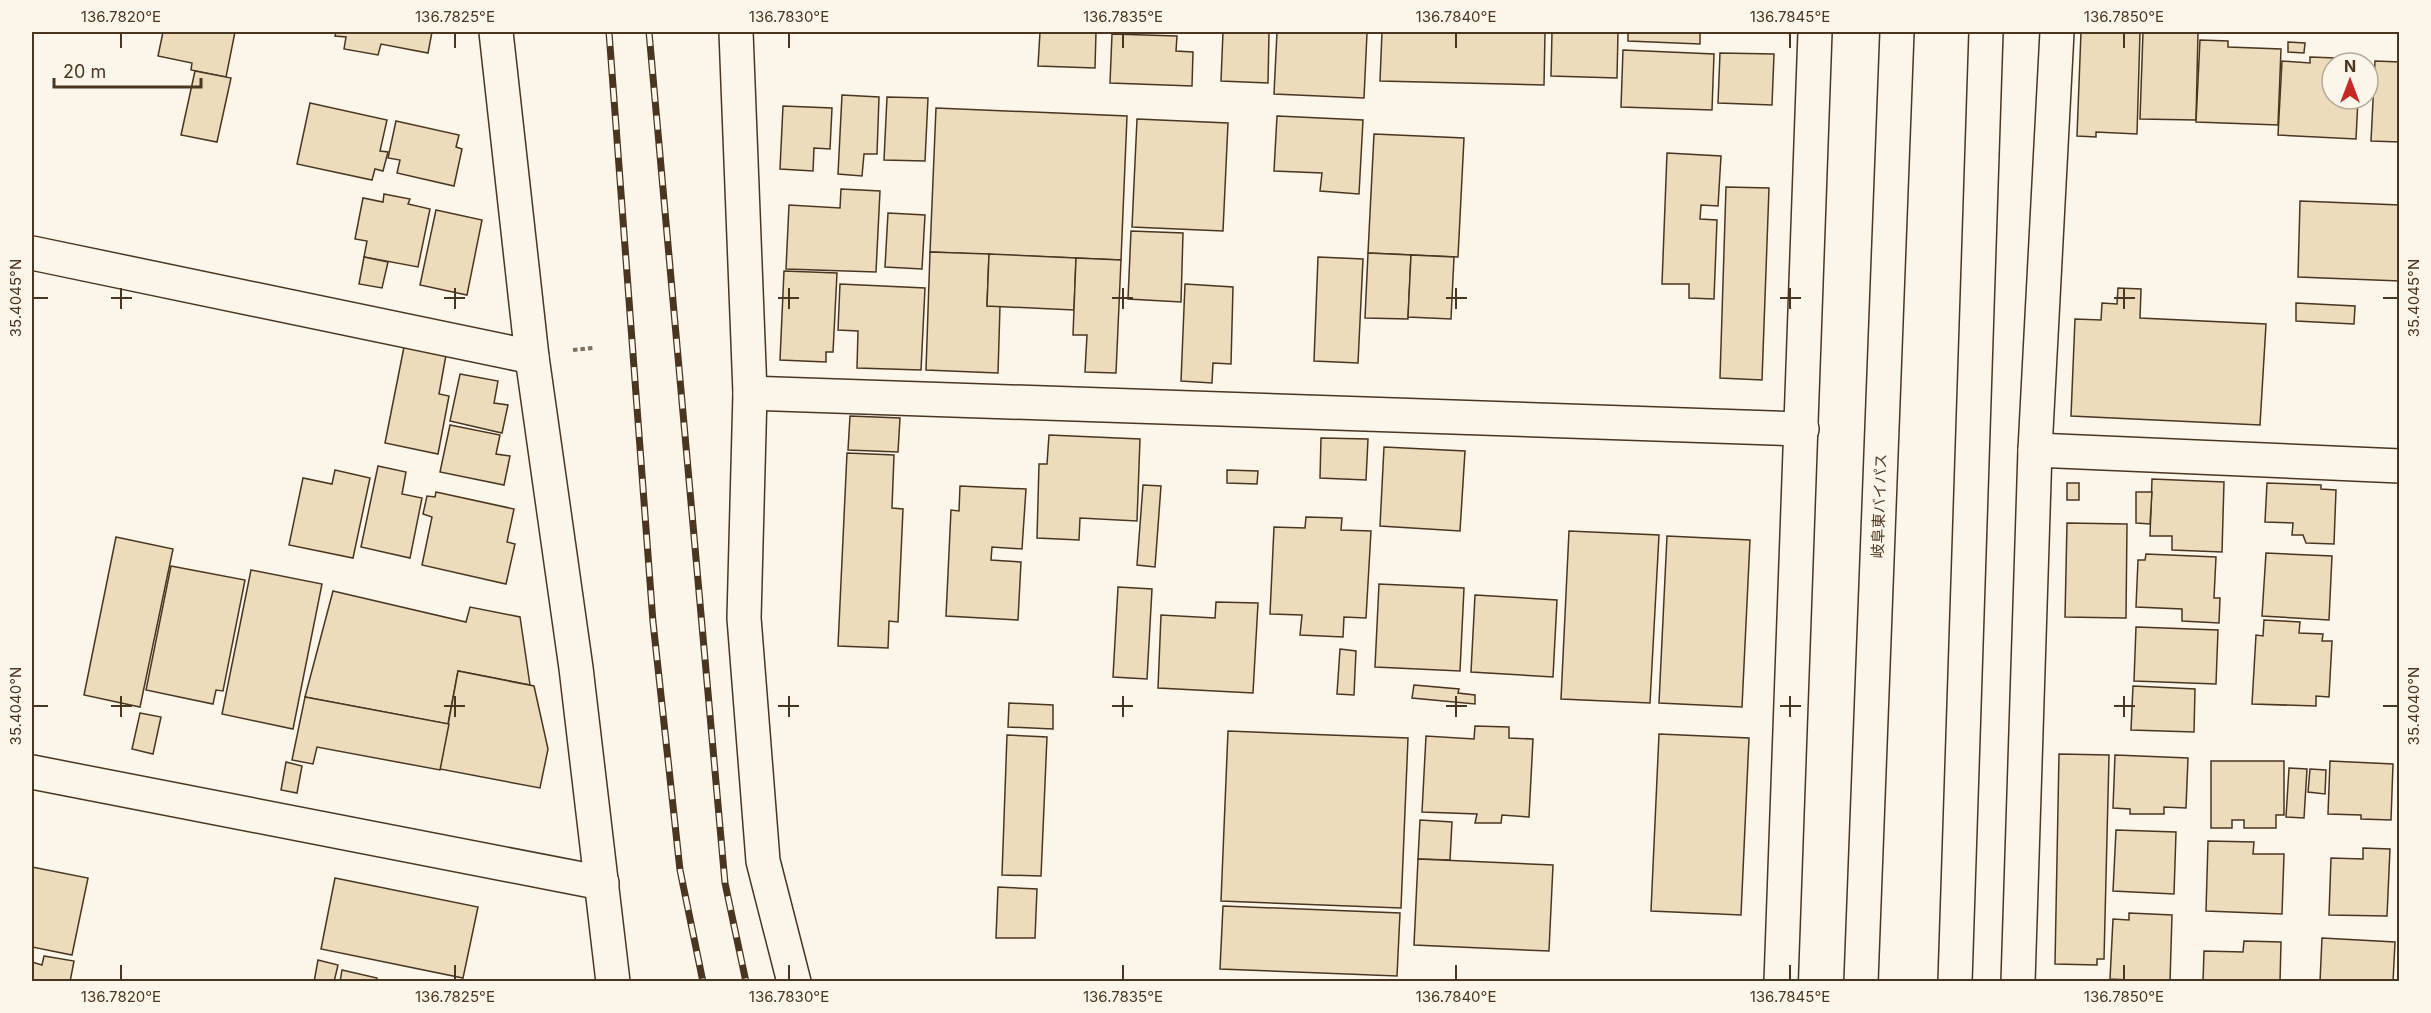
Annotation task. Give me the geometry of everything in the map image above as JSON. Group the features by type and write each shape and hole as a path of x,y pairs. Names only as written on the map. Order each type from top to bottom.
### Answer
{"main road":[{"path":"496,32 532,357 576,669 613,981"},
{"path":"736,32 750,393 744,618 763,861 794,981"},
{"path":"1781,981 1815,32"},
{"name":"岐阜東バイパス","path":"1861,981 1897,32"},
{"path":"1955,981 1986,32"},
{"path":"2019,981 2035,450 2056,32"},
{"path":"32,253 532,357"},
{"path":"750,393 1802,429"},
{"path":"2035,450 2400,466"},
{"path":"32,772 602,883"}],"building":[{"path":"163,32 235,32 226,77 191,70 192,63 158,56"},
{"path":"336,32 432,32 428,53 381,44 378,55 344,49 346,37 335,36"},
{"path":"1040,32 1096,32 1095,68 1038,66"},
{"path":"1223,32 1269,32 1268,83 1221,81"},
{"path":"1277,32 1367,33 1364,98 1274,94"},
{"path":"1382,32 1545,32 1544,85 1380,81"},
{"path":"1552,32 1618,32 1617,78 1551,76"},
{"path":"1628,32 1700,32 1700,44 1628,41"},
{"path":"2081,32 2140,32 2137,134 2096,132 2096,137 2077,136"},
{"path":"2143,32 2198,32 2196,120 2140,119"},
{"path":"1112,34 1177,36 1176,51 1193,52 1192,86 1110,83"},
{"path":"2200,40 2228,41 2228,47 2281,49 2278,125 2196,122"},
{"path":"2288,42 2305,43 2304,53 2288,52"},
{"path":"1623,50 1714,54 1712,110 1621,107"},
{"path":"1720,53 1774,54 1772,105 1718,103"},
{"path":"2310,57 2320,57 2320,111 2357,111 2356,139 2278,135 2282,61 2310,63"},
{"path":"2380,61 2400,62 2400,142 2371,141 2372,111 2380,111"},
{"path":"195,71 231,78 217,142 181,135"},
{"path":"842,95 879,97 877,154 864,154 862,176 838,174"},
{"path":"887,97 928,98 925,161 884,160"},
{"path":"310,103 387,120 380,151 388,152 383,171 375,169 372,180 297,164"},
{"path":"783,106 832,108 830,149 814,148 813,171 780,169"},
{"path":"936,108 1127,116 1121,260 930,252"},
{"path":"1277,116 1363,120 1359,194 1320,191 1322,173 1274,171"},
{"path":"1137,119 1228,123 1223,231 1132,227"},
{"path":"396,121 459,135 456,147 462,149 454,186 397,173 400,160 388,158"},
{"path":"1374,134 1464,138 1458,257 1368,253"},
{"path":"1667,153 1721,156 1718,206 1701,205 1700,219 1717,220 1714,299 1689,298 1689,284 1662,284"},
{"path":"1726,187 1769,188 1762,380 1720,378"},
{"path":"841,189 880,191 876,272 786,269 789,205 840,208"},
{"path":"384,194 410,199 408,204 430,209 418,267 364,257 367,241 355,239 363,198 383,202"},
{"path":"2300,201 2400,205 2400,281 2298,277"},
{"path":"436,210 482,220 467,295 420,285"},
{"path":"888,213 925,215 922,269 885,267"},
{"path":"1131,231 1183,233 1181,302 1128,299"},
{"path":"930,252 989,254 987,306 1000,306 998,373 926,370"},
{"path":"1368,253 1411,255 1408,319 1365,318"},
{"path":"989,254 1076,258 1074,310 987,306"},
{"path":"1411,255 1454,257 1451,319 1408,317"},
{"path":"364,257 388,262 382,288 359,284"},
{"path":"1318,257 1363,259 1358,363 1314,361"},
{"path":"1076,258 1121,260 1116,373 1085,372 1087,335 1073,335"},
{"path":"784,271 837,273 833,352 826,352 826,362 780,360"},
{"path":"840,284 925,288 921,370 857,368 858,331 838,330"},
{"path":"1185,284 1233,287 1231,364 1213,363 1212,383 1181,381"},
{"path":"2118,288 2141,289 2140,318 2266,324 2260,425 2071,416 2075,319 2101,320 2102,303 2117,304"},
{"path":"2296,303 2355,306 2354,324 2296,321"},
{"path":"404,347 446,355 439,394 449,396 438,454 385,443"},
{"path":"460,374 498,381 494,403 508,405 502,433 450,421"},
{"path":"850,416 900,418 898,452 848,450"},
{"path":"450,425 500,435 496,454 510,456 504,485 440,472"},
{"path":"1049,435 1140,439 1137,521 1080,518 1079,540 1037,538 1039,464 1047,464"},
{"path":"1321,438 1368,439 1366,480 1320,478"},
{"path":"1384,447 1465,451 1460,531 1380,526"},
{"path":"847,453 894,455 892,508 903,509 898,622 889,621 888,648 838,646"},
{"path":"378,466 406,472 402,494 422,498 410,558 361,547"},
{"path":"335,470 370,478 353,558 289,545 303,478 332,484"},
{"path":"1227,470 1258,471 1257,484 1227,483"},
{"path":"2152,479 2224,482 2222,552 2172,550 2172,536 2150,536"},
{"path":"2067,483 2079,483 2079,500 2067,500"},
{"path":"2267,483 2321,485 2321,489 2336,490 2334,544 2306,543 2303,535 2292,535 2293,523 2265,522"},
{"path":"1143,485 1161,486 1155,567 1137,565"},
{"path":"960,486 1026,489 1022,549 992,547 991,560 1021,562 1018,620 946,616 951,510 959,511"},
{"path":"436,492 514,509 507,542 515,544 506,584 422,565 432,517 423,514 427,496 435,497"},
{"path":"2136,492 2152,492 2150,524 2136,523"},
{"path":"1306,517 1342,518 1341,530 1371,531 1366,618 1344,617 1343,637 1300,635 1302,615 1270,614 1274,527 1305,528"},
{"path":"2067,523 2127,524 2126,618 2065,617"},
{"path":"1569,531 1659,535 1650,703 1561,699"},
{"path":"1667,536 1750,540 1742,707 1659,703"},
{"path":"116,537 173,549 140,707 84,695"},
{"path":"2266,553 2332,556 2329,620 2262,616"},
{"path":"2146,554 2216,557 2214,598 2220,598 2219,623 2182,621 2182,609 2136,607 2138,560 2145,560"},
{"path":"171,566 245,580 223,691 216,690 213,704 146,690"},
{"path":"251,570 322,584 293,729 222,714"},
{"path":"1379,584 1464,588 1460,671 1375,667"},
{"path":"1118,587 1152,589 1147,679 1113,677"},
{"path":"333,591 466,622 470,607 520,617 530,685 458,671 448,724 305,697"},
{"path":"1475,595 1557,600 1553,677 1471,672"},
{"path":"1216,602 1258,603 1253,693 1158,688 1161,615 1215,618"},
{"path":"2264,620 2300,622 2299,633 2323,634 2322,641 2332,641 2329,697 2316,696 2316,706 2252,704 2256,635 2263,636"},
{"path":"2136,627 2218,630 2216,684 2134,681"},
{"path":"1340,649 1356,651 1354,695 1337,694"},
{"path":"458,671 534,686 548,749 540,788 440,769"},
{"path":"1414,685 1459,689 1458,693 1475,695 1475,704 1412,698"},
{"path":"2133,686 2195,689 2194,732 2131,730"},
{"path":"305,697 449,724 440,770 317,747 313,764 292,760"},
{"path":"1009,703 1053,705 1053,729 1008,727"},
{"path":"140,713 161,717 153,754 132,749"},
{"path":"1475,726 1509,727 1509,738 1533,739 1529,817 1502,815 1501,823 1475,823 1477,814 1422,812 1426,736 1474,739"},
{"path":"1228,731 1408,738 1401,908 1221,901"},
{"path":"1659,734 1749,738 1741,915 1651,911"},
{"path":"1007,735 1047,737 1041,876 1002,875"},
{"path":"2059,754 2109,755 2104,959 2097,959 2097,965 2055,964"},
{"path":"2115,755 2188,758 2186,808 2164,807 2164,814 2130,814 2130,809 2113,808"},
{"path":"2211,761 2284,761 2284,815 2276,815 2276,828 2244,828 2244,820 2232,820 2232,828 2211,828"},
{"path":"2330,761 2393,764 2391,820 2361,819 2361,815 2328,814"},
{"path":"286,762 302,766 297,793 281,790"},
{"path":"2289,768 2307,769 2304,818 2286,817"},
{"path":"2310,769 2326,770 2325,794 2308,792"},
{"path":"1420,820 1452,822 1450,860 1418,859"},
{"path":"2116,830 2176,832 2174,894 2113,891"},
{"path":"2208,841 2254,842 2253,854 2284,854 2282,914 2206,911"},
{"path":"2363,848 2390,849 2387,916 2329,915 2331,858 2363,859"},
{"path":"1418,859 1553,865 1549,951 1414,945"},
{"path":"32,867 88,878 72,955 32,947"},
{"path":"335,878 478,907 463,978 321,949"},
{"path":"998,887 1037,889 1035,938 996,938"},
{"path":"1223,906 1400,913 1397,976 1220,969"},
{"path":"2129,913 2172,915 2170,982 2110,979 2113,919 2129,920"},
{"path":"2322,938 2395,942 2393,982 2320,982"},
{"path":"2244,941 2281,942 2280,982 2203,982 2204,951 2243,952"},
{"path":"44,956 74,961 70,982 32,982 32,962 42,965"},
{"path":"318,960 338,965 334,982 314,982"},
{"path":"342,970 377,978 376,982 340,982"}],"railway":[{"path":"609,32 653,622 680,870 703,982"},
{"path":"649,32 725,883 746,982"}]}
